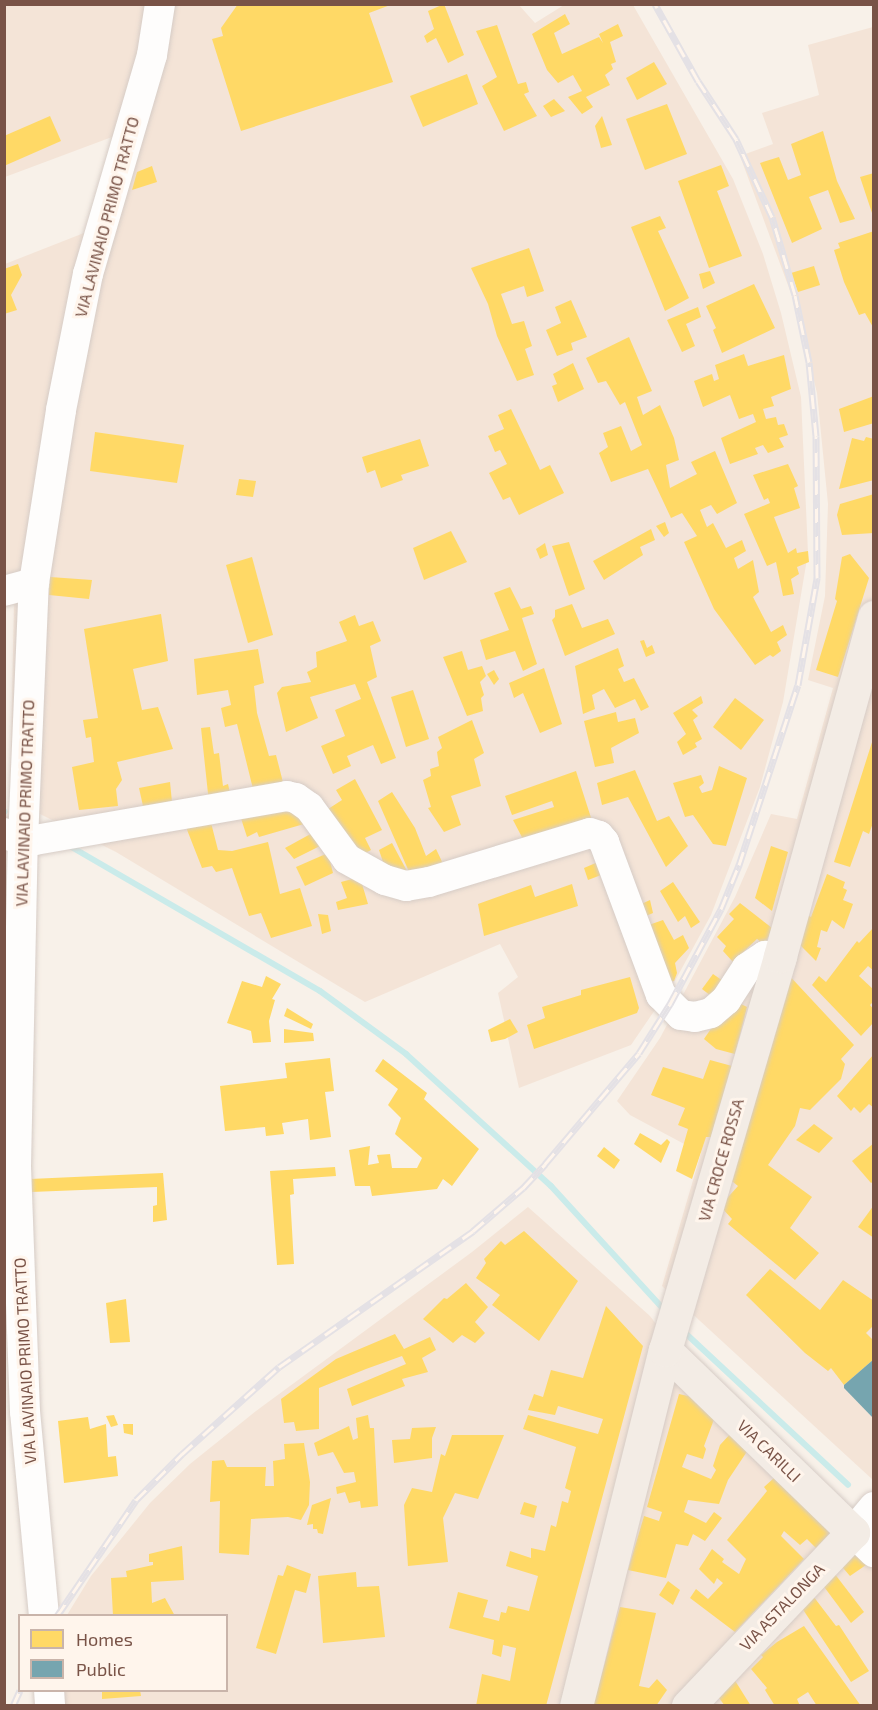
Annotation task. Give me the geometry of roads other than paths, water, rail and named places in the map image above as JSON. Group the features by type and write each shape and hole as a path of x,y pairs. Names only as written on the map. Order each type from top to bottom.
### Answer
{"main road":[{"name":"VIA CROCE ROSSA","path":"576,1706 667,1344 780,956 873,617"},
{"name":"VIA CARILLI","path":"667,1344 867,1530"},
{"name":"VIA ASTALONGA","path":"688,1706 867,1530"}],"street":[{"name":"VIA LAVINAIO PRIMO TRATTO","path":"44,1614 15,1415 14,837 34,583 61,410 88,274 152,55 160,4"},
{"path":"4,591 34,583"},
{"path":"14,837 287,796 309,807 347,859 385,880 406,886 429,882 590,834 598,836 604,842 661,995 681,1015 695,1017 711,1013 726,1000 747,969 765,956 780,956"}],"waterway":[{"path":"68,845 320,991 406,1054 551,1186 665,1311"},
{"path":"682,1330 848,1485"}],"railway":[{"path":"58,1614 136,1500 182,1454 279,1367 473,1231 523,1188 545,1164 639,1053 670,1004 721,909 739,865 798,685 817,578 816,436 809,362 795,295 772,217 736,139 698,81 655,4"},
{"path":"13,1706 19,1692"}]}
